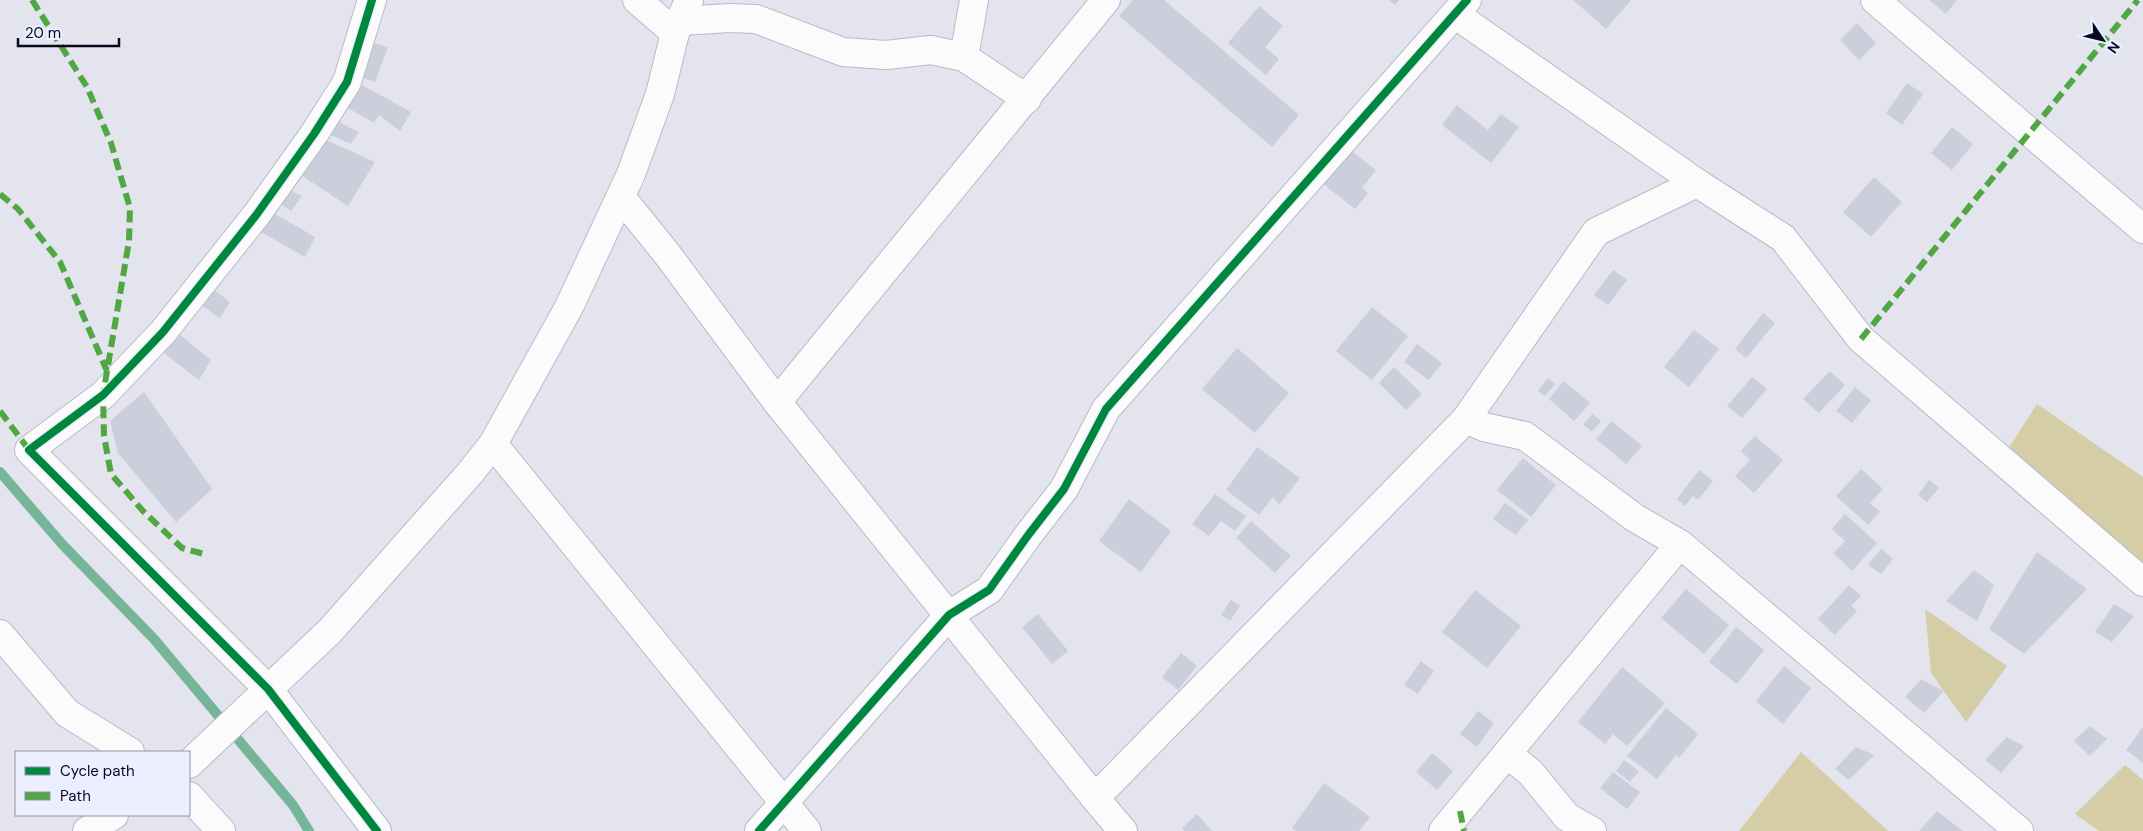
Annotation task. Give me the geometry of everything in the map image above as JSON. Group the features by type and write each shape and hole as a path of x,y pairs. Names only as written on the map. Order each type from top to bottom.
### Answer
{"street":[{"path":"372,0 347,82 314,134 257,214 156,339 103,394 29,450 268,690 377,831"},
{"path":"637,0 681,18 756,19 843,52 886,55 931,50 964,57 1027,99"},
{"path":"964,57 974,0"},
{"path":"777,402 1027,99 1106,0"},
{"path":"1875,0 2143,229"},
{"path":"759,831 949,615 989,590 1064,489 1106,409 1461,7 1696,183 1783,238 1861,339 2143,582"},
{"path":"190,763 330,631 470,473 493,444 569,307 632,174 660,94 681,18"},
{"path":"1094,798 1466,419 1596,232 1696,183"},
{"path":"621,197 667,254 777,402 1094,798 1124,831"},
{"path":"1466,419 1484,427 1525,436 1635,518 1680,544 2019,831"},
{"path":"493,444 807,831"},
{"path":"1443,831 1680,544"},
{"path":"0,634 67,713 128,751"},
{"path":"1507,754 1530,772 1567,817 1592,831"},
{"path":"190,797 221,831"},
{"path":"87,831 112,816"}],"shaded area":[{"path":"2037,404 2143,477 2143,562 2005,454"},
{"path":"1925,609 2007,666 1966,722 1931,673"},
{"path":"1801,752 1888,831 1739,831"},
{"path":"2125,765 2143,780 2143,831 2099,831 2075,814"}],"building":[{"path":"1133,0 1164,0 1299,115 1272,147 1119,16"},
{"path":"1388,0 1399,0 1395,5"},
{"path":"1573,0 1631,0 1606,29"},
{"path":"1929,0 1957,0 1946,14"},
{"path":"1259,6 1283,26 1265,47 1279,59 1266,75 1228,43"},
{"path":"1857,23 1876,43 1859,60 1840,40"},
{"path":"365,41 388,47 375,82 357,76"},
{"path":"355,81 411,112 400,131 379,115 374,123 341,104"},
{"path":"1907,83 1923,94 1902,125 1886,113"},
{"path":"1457,105 1488,130 1501,114 1519,127 1491,163 1442,125"},
{"path":"331,118 359,132 351,144 324,132"},
{"path":"1952,127 1973,144 1952,170 1931,153"},
{"path":"326,140 375,162 348,206 301,175"},
{"path":"1349,149 1376,170 1362,188 1368,193 1355,209 1322,183"},
{"path":"1874,177 1902,202 1871,237 1843,212"},
{"path":"286,188 302,196 291,211 276,201"},
{"path":"275,214 315,237 305,257 261,232"},
{"path":"1613,270 1627,280 1608,305 1594,295"},
{"path":"209,286 230,302 220,318 198,303"},
{"path":"1372,307 1408,336 1372,380 1336,351"},
{"path":"1763,313 1775,323 1746,358 1735,349"},
{"path":"174,330 211,360 199,380 160,350"},
{"path":"1694,330 1719,349 1689,387 1664,367"},
{"path":"1417,344 1442,363 1429,380 1404,362"},
{"path":"1237,348 1289,393 1255,433 1202,389"},
{"path":"1394,367 1422,394 1406,410 1379,383"},
{"path":"1830,371 1845,385 1819,413 1803,399"},
{"path":"1752,377 1767,389 1742,418 1727,406"},
{"path":"1548,378 1555,384 1545,396 1538,391"},
{"path":"1564,381 1590,403 1574,421 1549,399"},
{"path":"1855,387 1871,400 1852,423 1836,411"},
{"path":"144,392 212,489 176,522 118,453 110,421"},
{"path":"1593,414 1601,421 1592,432 1583,424"},
{"path":"1612,421 1642,446 1626,464 1596,439"},
{"path":"1755,436 1783,460 1754,493 1735,476 1750,460 1741,451"},
{"path":"1257,447 1300,478 1279,505 1273,497 1259,515 1226,490"},
{"path":"1523,458 1556,485 1531,517 1497,490"},
{"path":"1861,469 1883,489 1870,503 1880,512 1868,525 1836,496"},
{"path":"1699,470 1713,481 1698,500 1693,496 1685,506 1677,499"},
{"path":"1929,480 1939,488 1927,502 1918,495"},
{"path":"1215,494 1246,516 1235,531 1221,521 1209,536 1192,524"},
{"path":"1129,499 1171,531 1141,572 1099,541"},
{"path":"1505,503 1528,520 1516,535 1493,519"},
{"path":"1845,514 1877,543 1852,571 1833,553 1845,541 1832,529"},
{"path":"1251,521 1291,556 1275,573 1236,538"},
{"path":"1881,549 1893,559 1881,574 1868,565"},
{"path":"2037,552 2087,589 2024,654 1989,629"},
{"path":"1974,570 1994,585 1977,621 1946,601"},
{"path":"1849,585 1861,596 1851,606 1857,611 1835,635 1818,619"},
{"path":"1686,589 1729,625 1704,654 1661,618"},
{"path":"1475,590 1521,626 1487,668 1442,632"},
{"path":"1231,600 1240,606 1230,621 1221,615"},
{"path":"2114,604 2134,616 2112,642 2095,632"},
{"path":"1038,614 1068,651 1052,664 1022,627"},
{"path":"1736,627 1764,650 1737,684 1709,662"},
{"path":"1181,653 1197,666 1178,690 1162,677"},
{"path":"1421,661 1434,671 1418,694 1404,685"},
{"path":"1784,666 1811,688 1783,724 1756,701"},
{"path":"1622,667 1665,703 1627,746 1613,734 1605,744 1578,722"},
{"path":"1921,679 1944,691 1924,713 1905,697"},
{"path":"1666,708 1698,734 1679,758 1676,755 1657,779 1627,756"},
{"path":"1478,711 1494,723 1477,747 1460,734"},
{"path":"2090,726 2107,739 2090,756 2074,741"},
{"path":"2143,727 2143,763 2126,750"},
{"path":"2007,737 2024,746 2001,773 1985,760"},
{"path":"1856,747 1874,755 1849,780 1835,769"},
{"path":"1432,753 1453,771 1437,790 1416,772"},
{"path":"1624,760 1639,771 1630,782 1616,771"},
{"path":"1613,772 1640,792 1627,809 1600,788"},
{"path":"1324,783 1370,817 1359,831 1296,831 1292,828"},
{"path":"1937,811 1963,831 1919,831"},
{"path":"1197,814 1212,831 1184,831 1182,828"}],"waterway":[{"path":"0,472 62,544 154,639 293,805 309,831"}],"marked path":[{"path":"32,0 87,87 111,143 130,208 129,241 103,395 104,436 111,474 143,511 182,548 204,554"},
{"path":"1861,339 2138,0"},
{"path":"0,194 18,209 60,262 107,371"},
{"path":"0,411 29,450"},
{"path":"1460,811 1464,831"}],"cycle path":[{"path":"372,0 347,82 314,134 257,214 163,332 103,395 29,450 268,689 377,831"},
{"path":"759,831 949,615 989,590 1064,489 1106,409 1467,0"}]}
